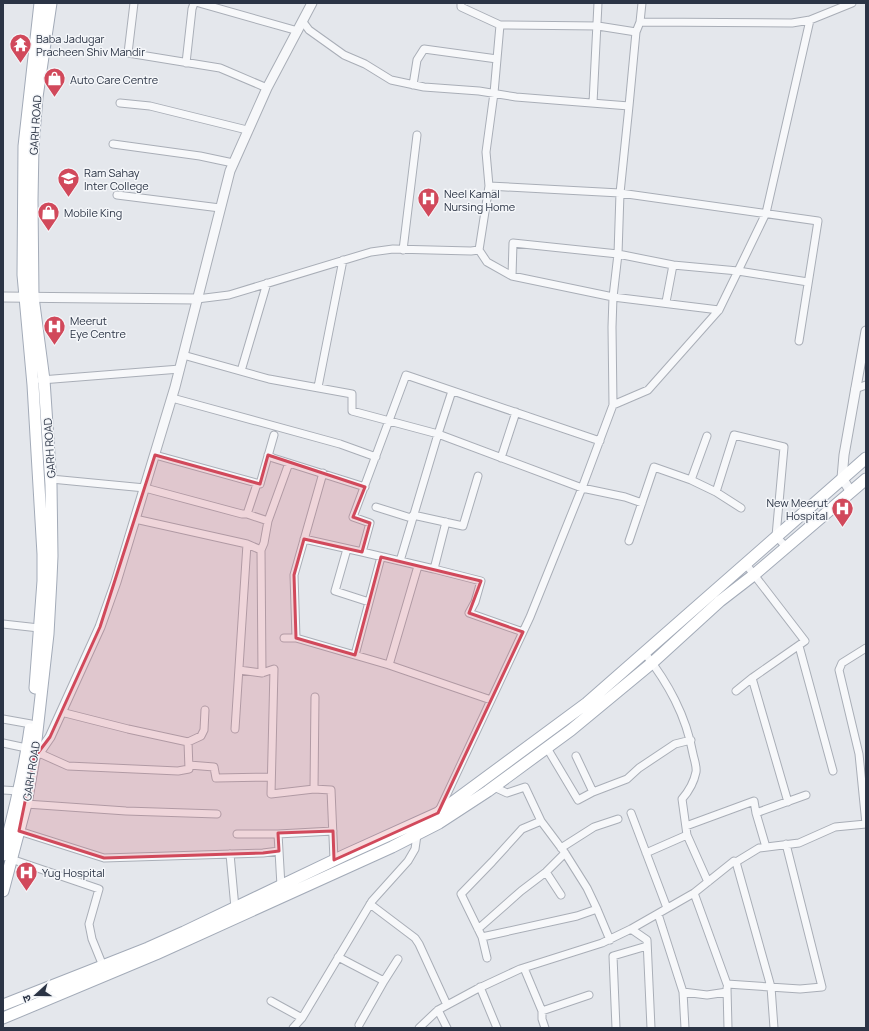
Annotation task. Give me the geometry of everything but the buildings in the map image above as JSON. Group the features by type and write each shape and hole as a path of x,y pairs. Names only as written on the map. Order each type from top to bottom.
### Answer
{"main road":[{"name":"GARH ROAD","path":"40,3 28,146 28,275 33,381 47,542"},
{"name":"GARH ROAD","path":"28,146 51,3"},
{"name":"GARH ROAD","path":"10,833 26,804 42,653 47,579 50,479 44,380 29,297"},
{"path":"439,818 532,743 587,703 866,458"},
{"path":"3,1018 415,830 494,787 571,730 652,663 720,601 755,574 866,479"},
{"name":"GARH ROAD","path":"3,891 10,833 19,791 32,754 31,724 42,653 39,628 47,579"},
{"path":"532,743 543,750"},
{"path":"237,912 281,886 334,860 415,830"},
{"path":"3,1005 103,966 154,950"}],"street":[{"path":"134,3 128,54 220,68 267,88"},
{"path":"186,63 194,3"},
{"path":"200,3 298,31"},
{"path":"32,754 50,737 100,627 145,488 172,398 220,208 233,163 267,88 312,3"},
{"path":"461,3 461,7 500,25 598,26 636,32"},
{"path":"593,103 598,3"},
{"path":"439,818 523,632 582,488 613,405 612,297 618,254 620,193 636,32 640,22 642,3"},
{"path":"640,22 792,22 810,20 852,3"},
{"path":"613,405 648,390 719,310 766,213 810,20"},
{"path":"303,22 309,30 344,55 365,64 391,80 424,87 479,91 516,97 629,106"},
{"path":"500,25 494,93 486,152 489,186 479,250 487,262 512,276 612,297 666,302 719,310"},
{"path":"413,85 417,60 424,49 497,59"},
{"path":"120,103 150,106 247,130"},
{"path":"404,250 417,135"},
{"path":"112,144 200,156 233,163"},
{"path":"489,186 620,193 818,220 799,341"},
{"path":"117,195 220,208"},
{"path":"512,276 513,243 618,254 673,265 738,271 808,282"},
{"path":"3,297 197,299 229,295 371,252 404,250 479,250"},
{"path":"318,387 343,260"},
{"path":"666,302 673,265"},
{"path":"241,371 267,283"},
{"path":"851,492 842,478 844,455 866,331"},
{"path":"183,355 269,379 352,394 352,410 438,434 582,488 625,496 642,502"},
{"path":"33,381 180,369"},
{"path":"362,552 370,524 353,517 406,375 600,441"},
{"path":"855,389 866,384"},
{"path":"400,561 452,391"},
{"path":"172,398 340,444 376,457"},
{"path":"502,458 516,412"},
{"path":"247,514 257,484 260,484 274,435"},
{"path":"716,492 734,435 784,447 776,536 786,547"},
{"path":"691,480 707,436"},
{"path":"155,455 260,484"},
{"path":"268,456 365,486"},
{"path":"262,673 261,550 264,543 268,521 289,462"},
{"path":"629,541 654,467 691,480 716,492 741,508"},
{"path":"296,638 294,575 323,473"},
{"path":"376,507 411,518 413,515 464,526 478,476"},
{"path":"50,479 145,488 242,514 247,514 268,521"},
{"path":"135,519 247,544 261,550"},
{"path":"434,569 446,522"},
{"path":"304,539 482,581 475,602 469,613 523,632"},
{"path":"235,729 247,544"},
{"path":"347,549 336,591 369,602"},
{"path":"355,656 381,557"},
{"path":"736,690 805,641 755,574 745,563"},
{"path":"389,666 418,566"},
{"path":"3,624 39,628"},
{"path":"284,638 296,638 389,666 491,700"},
{"path":"799,646 833,771"},
{"path":"419,1028 438,1010 448,1006 480,987 524,968 610,940 631,929 694,893 734,861 736,862 760,848 799,843 835,827 866,824 859,754 839,670 842,663 866,648"},
{"path":"644,652 678,704 690,740 697,771 690,791 682,799 687,835 708,882"},
{"path":"239,670 262,673 274,670 271,794 331,790 334,860"},
{"path":"752,678 788,802"},
{"path":"314,790 315,697"},
{"path":"61,712 188,742 201,736 204,730 205,710"},
{"path":"3,719 31,724"},
{"path":"543,750 578,800 593,792 626,779 639,768 675,744 690,740"},
{"path":"3,744 68,766 178,771 188,769 188,742"},
{"path":"576,756 593,792"},
{"path":"188,765 214,767 216,778 271,777"},
{"path":"494,787 507,793 525,788 541,820 563,850 587,888 610,940"},
{"path":"3,790 19,791"},
{"path":"756,813 806,795"},
{"path":"686,826 754,801 766,847"},
{"path":"26,804 126,812 217,814"},
{"path":"631,813 667,908"},
{"path":"478,929 521,891 546,872 563,850 594,827 618,819"},
{"path":"488,958 482,937 460,894 522,829 541,820"},
{"path":"293,1028 302,1018 370,904 408,861 415,849 415,830"},
{"path":"237,834 278,834 333,831"},
{"path":"10,833 104,858 263,853 279,851"},
{"path":"278,834 281,886"},
{"path":"646,854 687,835"},
{"path":"727,984 800,989 822,987 786,844"},
{"path":"230,854 237,912"},
{"path":"7,857 99,889 89,924 92,939 103,966"},
{"path":"736,862 771,987 774,1028"},
{"path":"546,872 561,895"},
{"path":"694,893 727,984 728,1028"},
{"path":"370,904 415,938 448,1006"},
{"path":"482,937 577,916 597,909"},
{"path":"658,914 683,992 685,1028"},
{"path":"631,929 647,940 651,1028"},
{"path":"616,1028 613,956 647,946"},
{"path":"338,957 384,981"},
{"path":"359,1025 398,959"},
{"path":"524,968 542,1011 542,1019 545,1028"},
{"path":"480,987 497,1028"},
{"path":"683,992 707,995 727,992"},
{"path":"542,1011 589,995"},
{"path":"271,1001 302,1018"},
{"path":"438,1010 447,1028"}],"highlighted area":[{"path":"155,455 260,484 268,455 365,487 353,517 370,523 362,552 304,539 294,575 296,638 355,655 381,557 481,581 469,613 523,632 438,813 334,860 333,831 278,833 279,851 263,853 104,858 19,831 34,758 50,737 100,627"}],"place":[{"name":"Baba Jadugar Pracheen Shiv Mandir","path":"21,64"},
{"name":"Auto Care Centre","path":"54,98"},
{"name":"Ram Sahay Inter College","path":"69,198"},
{"name":"Neel Kamal Nursing Home","path":"429,218"},
{"name":"Mobile King","path":"49,232"},
{"name":"Meerut Eye Centre","path":"55,346"},
{"name":"New Meerut Hospital","path":"843,528"},
{"name":"Yug Hospital","path":"26,892"}]}
